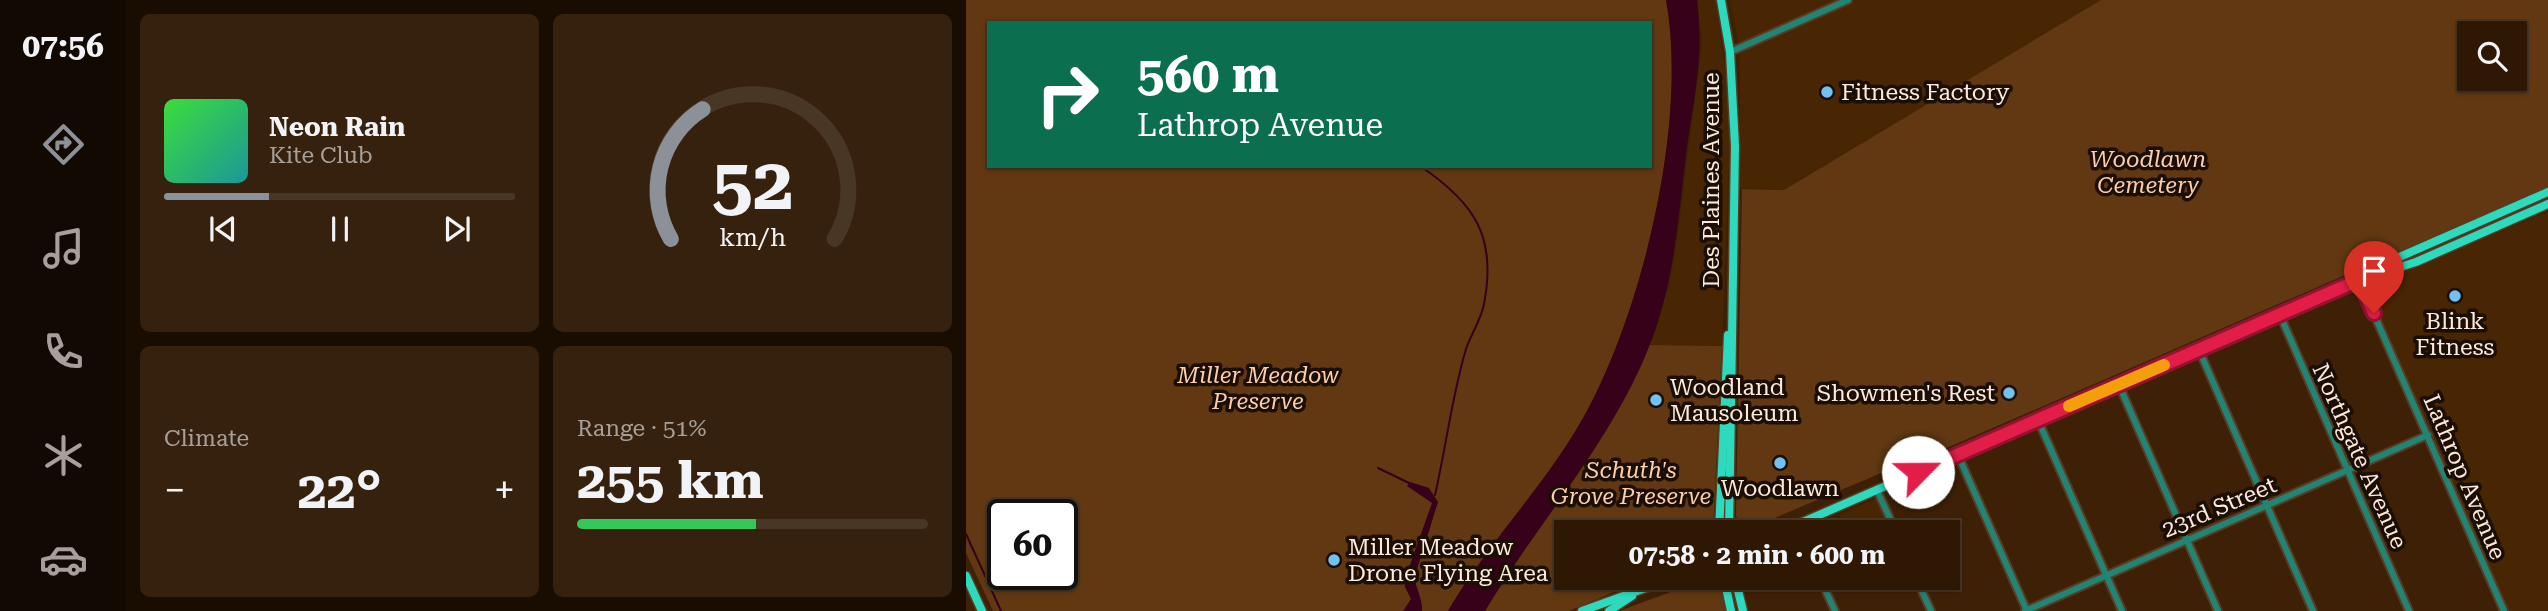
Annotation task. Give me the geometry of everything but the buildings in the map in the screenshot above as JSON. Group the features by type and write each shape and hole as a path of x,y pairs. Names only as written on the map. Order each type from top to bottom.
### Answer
{"main road":[{"name":"Des Plaines Avenue","path":"1721,0 1730,52 1735,146 1730,318 1732,353 1729,520"},
{"path":"2359,280 2372,269 2548,192"},
{"path":"1815,520 1877,490 2359,280 2416,262 2548,204"},
{"name":"Des Plaines Avenue","path":"1719,520 1725,353 1730,318"},
{"path":"966,576 982,611"},
{"path":"1727,590 1731,611"},
{"path":"1738,590 1743,611"},
{"path":"1581,611 1641,591"},
{"path":"1608,611 1641,591"}],"street":[{"path":"1730,52 1848,0"},
{"name":"Lathrop Avenue","path":"2359,280 2504,611"},
{"name":"Northgate Avenue","path":"2280,315 2409,611"},
{"path":"2199,350 2314,611"},
{"path":"2119,385 2218,611"},
{"path":"2038,420 2122,611"},
{"name":"23rd Street","path":"2026,611 2428,435"},
{"path":"1958,455 2026,611"},
{"path":"1877,490 1891,520"},
{"path":"1825,590 1835,611"},
{"path":"1921,590 1931,611"}],"shaded area":[{"path":"1666,0 1697,0 1700,40 1698,74 1676,237 1669,281 1657,325 1642,364 1602,438 1485,611 1448,611 1572,437 1608,368 1626,319 1643,266 1666,154 1671,100 1671,47"},
{"path":"1697,0 1716,0 1729,98 1722,346 1649,345 1670,282 1678,233 1702,41"},
{"path":"1730,0 2101,0 1784,190 1740,188 1740,51"},
{"path":"2548,212 2548,611 2506,611 2365,287"},
{"path":"1410,482 1429,488 1438,502 1415,576 1422,611 1403,611 1411,599 1405,587 1405,579 1432,503 1407,486"},
{"path":"1881,496 1892,520 1842,520 1840,515"}],"green space":[{"name":"Miller Meadow Preserve","path":"966,0 1666,0 1671,47 1671,100 1666,154 1643,266 1626,319 1608,368 1572,437 1448,611 993,611 966,553"},
{"name":"Woodlawn Cemetery","path":"2101,0 2548,0 2548,187 1896,470 1886,471 1770,520 1738,520 1736,516 1742,189 1784,190"},
{"name":"Schuth's Grove Preserve","path":"1649,345 1722,346 1714,520 1554,520 1554,590 1619,590 1569,611 1485,611 1594,448 1633,381"},
{"path":"1676,590 1722,590 1727,611 1619,611"}],"waterway":[{"path":"1423,168 1468,208 1478,224 1487,259 1484,304 1461,367 1435,495"},
{"path":"1378,468 1409,483"},
{"path":"966,534 1001,611"}],"slow traffic":[{"path":"2069,406 2164,365"}],"place":[{"name":"Fitness Factory","path":"1827,92"},
{"name":"Blink Fitness","path":"2455,296"},
{"name":"Showmen's Rest","path":"2009,393"},
{"name":"Woodland Mausoleum","path":"1656,400"},
{"name":"Woodlawn","path":"1780,463"},
{"name":"Miller Meadow Drone Flying Area","path":"1334,560"}],"route":[{"path":"1918,472 2359,280 2374,313"}]}
